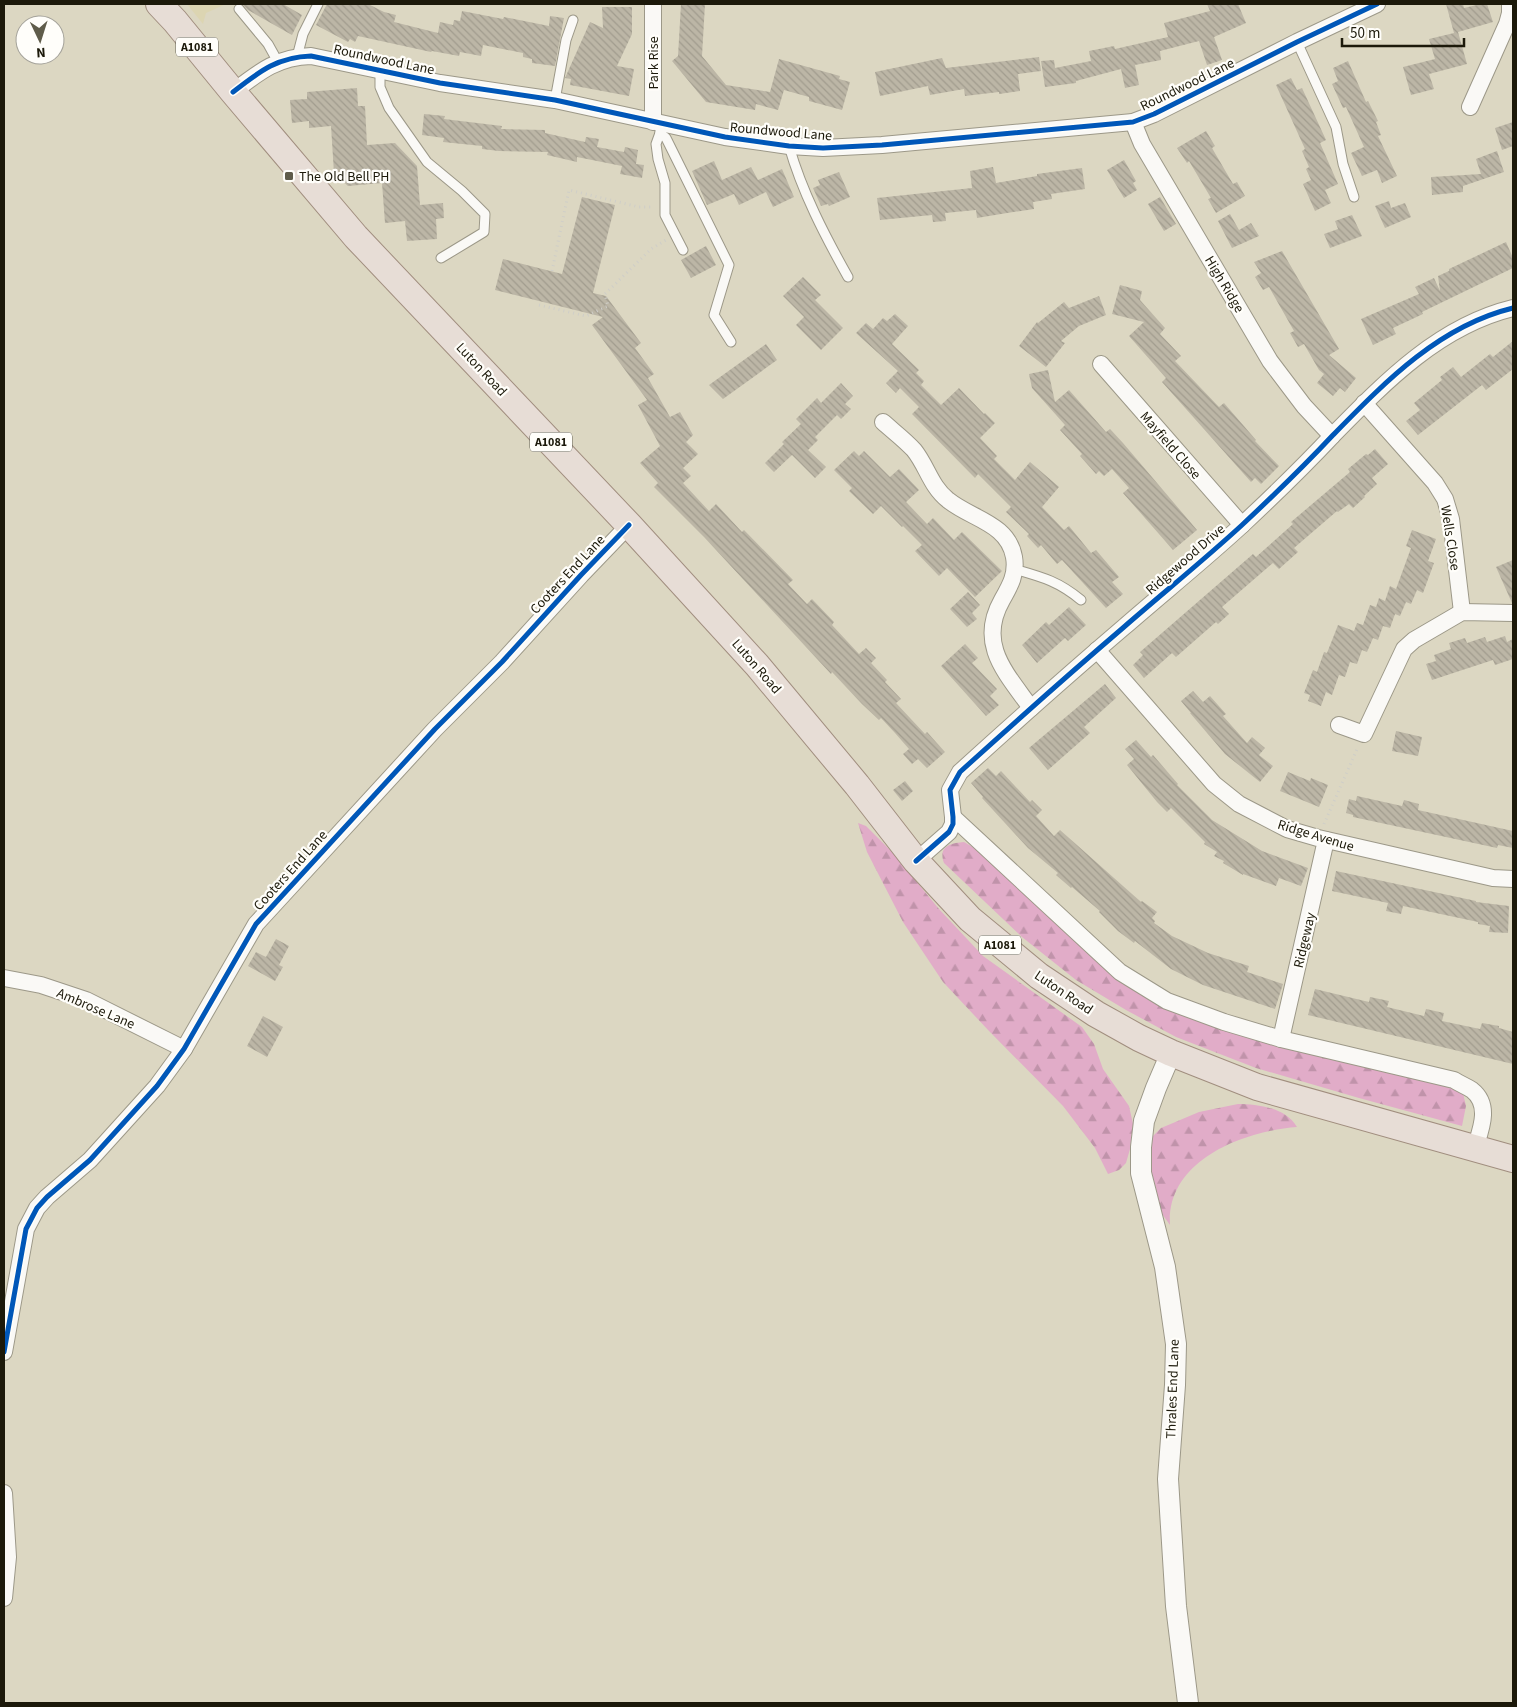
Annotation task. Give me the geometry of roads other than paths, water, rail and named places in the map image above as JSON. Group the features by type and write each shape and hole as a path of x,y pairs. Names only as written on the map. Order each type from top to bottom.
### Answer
{"main road":[{"name":"Luton Road","path":"159,4 356,236 629,525 757,665 857,785 916,861 970,919 1039,976 1096,1014 1171,1053 1257,1087 1513,1159"}],"street":[{"name":"Park Rise","path":"652,4 658,126"},
{"name":"Roundwood Lane","path":"233,92 266,68 278,62 297,57 327,58 440,83 555,100 658,126 725,137 789,146 823,148 882,145 1133,122 1154,114 1377,4"},
{"path":"1470,107 1507,24 1510,4"},
{"name":"High Ridge","path":"1133,122 1142,144 1270,361 1304,406 1332,436"},
{"name":"Ridgewood Drive","path":"953,817 950,790 960,772 1097,650 1242,526 1364,403 1410,362 1440,341 1480,320 1513,308"},
{"name":"Mayfield Close","path":"1101,364 1242,526"},
{"name":"Wells Close","path":"1364,403 1435,483 1445,499 1451,519 1462,612"},
{"path":"883,422 914,451 930,480 947,499 959,509 990,524 1003,534 1010,544 1014,557 1012,581 997,609 992,622 991,635 997,660 1031,708"},
{"name":"Cooters End Lane","path":"4,1352 26,1230 37,1208 90,1160 157,1086 184,1048 256,924 268,910 435,728 502,662 629,525"},
{"path":"1339,725 1364,734 1404,649 1414,640 1462,612 1513,613"},
{"name":"Ridge Avenue","path":"1097,650 1214,784 1239,804 1266,819 1287,829 1322,839 1493,878 1513,879"},
{"path":"916,861 949,832 953,824 953,817"},
{"path":"953,817 1120,972 1167,1001 1224,1022 1281,1039 1454,1080 1472,1091 1481,1100 1484,1111 1476,1148"},
{"name":"Ridgeway","path":"1281,1039 1322,839"},
{"name":"Ambrose Lane","path":"4,978 41,985 86,1000 184,1048"},
{"name":"Thrales End Lane","path":"1171,1053 1144,1121 1141,1173 1165,1267 1176,1344 1168,1479 1176,1606 1188,1703"},
{"path":"4,1493 8,1557 4,1598"}],"lane":[{"path":"297,57 303,34 318,4"},
{"path":"239,9 268,44 278,62"},
{"path":"555,100 566,40 573,20"},
{"path":"1297,42 1336,127 1343,164 1354,197"},
{"path":"380,70 380,87 389,108 427,162 462,191 485,214 484,232 441,258"},
{"path":"658,126 656,144 658,159 666,183 665,215 683,250"},
{"path":"658,126 666,138 729,264 714,315 731,342"},
{"path":"789,146 795,166 829,243 848,278"},
{"path":"1014,570 1052,580 1068,589 1081,600"}],"place":[{"name":"The Old Bell PH","path":"289,176"}]}
